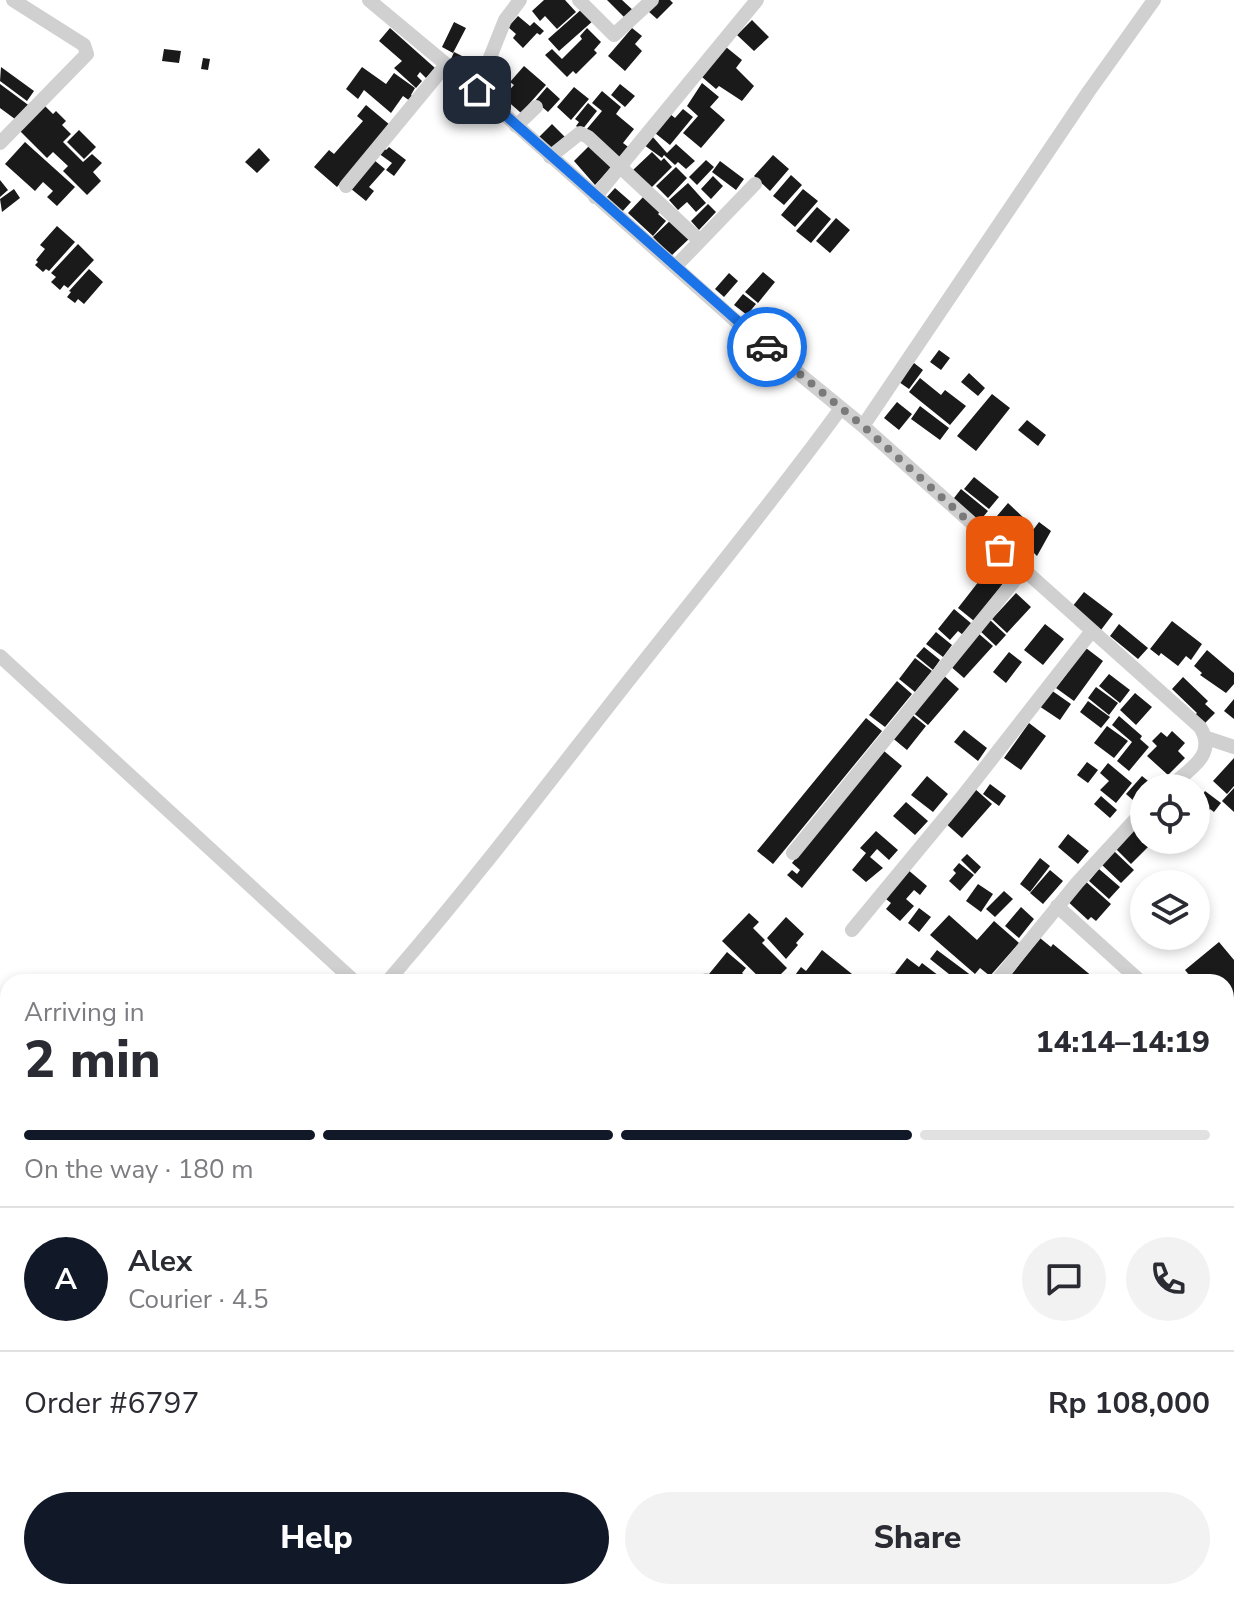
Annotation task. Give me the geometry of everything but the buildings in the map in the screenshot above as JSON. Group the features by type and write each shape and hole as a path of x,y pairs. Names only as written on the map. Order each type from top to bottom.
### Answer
{"street":[{"path":"0,143 87,54 84,45 13,0"},
{"path":"369,0 747,331 863,426 1200,727 1207,738 1207,750 1184,774"},
{"path":"468,84 520,0"},
{"path":"579,0 614,35 652,0"},
{"path":"595,197 757,0"},
{"path":"863,426 1154,0"},
{"path":"346,186 445,66"},
{"path":"516,126 536,107"},
{"path":"550,157 580,133 622,166 700,241"},
{"path":"675,267 755,184"},
{"path":"394,974 442,918 790,479 841,408"},
{"path":"793,853 1023,570"},
{"path":"852,930 962,797 1091,632"},
{"path":"0,656 346,974"},
{"path":"1207,738 1234,747"},
{"path":"1002,974 1057,906 1130,825"},
{"path":"1057,906 1132,974"}],"way so far":[{"path":"767,347 863,426 1000,550"}],"route":[{"path":"477,90 767,347"}]}
